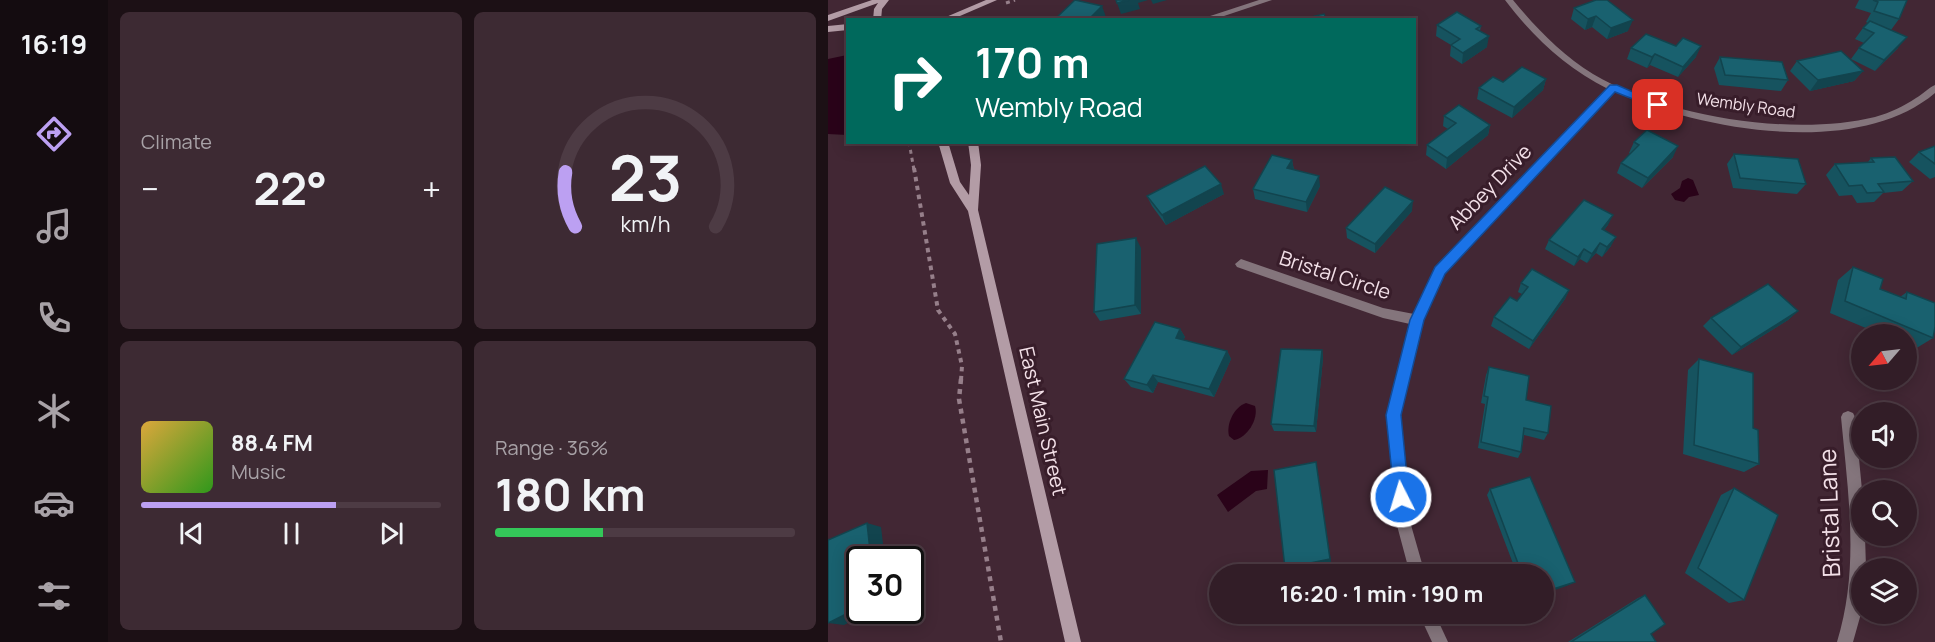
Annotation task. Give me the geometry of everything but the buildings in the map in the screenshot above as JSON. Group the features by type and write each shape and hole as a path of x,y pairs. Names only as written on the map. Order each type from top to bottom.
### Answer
{"main road":[{"path":"828,18 880,0"},
{"path":"877,18 878,9 885,0"},
{"path":"948,18 993,0"},
{"path":"948,18 964,1"},
{"path":"828,29 846,27"},
{"name":"East Main Street","path":"944,144 955,183 973,210"},
{"name":"East Main Street","path":"973,144 975,165 973,210 1073,642"}],"street":[{"path":"1210,18 1268,0"},
{"name":"Wembly Road","path":"1509,0 1555,51 1592,77 1658,105 1716,119 1811,128 1874,121 1918,103 1935,88"},
{"name":"Abbey Drive","path":"1414,564 1402,518 1394,415 1417,320 1440,271 1614,88"},
{"name":"Bristal Circle","path":"1240,264 1383,313 1417,320"},
{"name":"Bristal Lane","path":"1845,642 1851,625 1859,559 1848,417"},
{"path":"1432,624 1440,642"}],"path":[{"path":"909,144 938,310 955,334 962,366 959,399 1001,642"}],"shaded area":[{"path":"846,55 846,135 828,134 828,59"},
{"path":"1688,178 1693,180 1699,195 1689,197 1684,202 1675,200 1671,194 1680,188 1682,181"},
{"path":"1246,403 1255,406 1254,422 1243,436 1234,440 1229,436 1230,421 1238,408"},
{"path":"1268,470 1267,489 1256,491 1228,512 1217,495 1251,471"}],"route":[{"path":"1401,497 1394,415 1417,320 1440,271 1478,228 1614,88 1658,105"}]}
